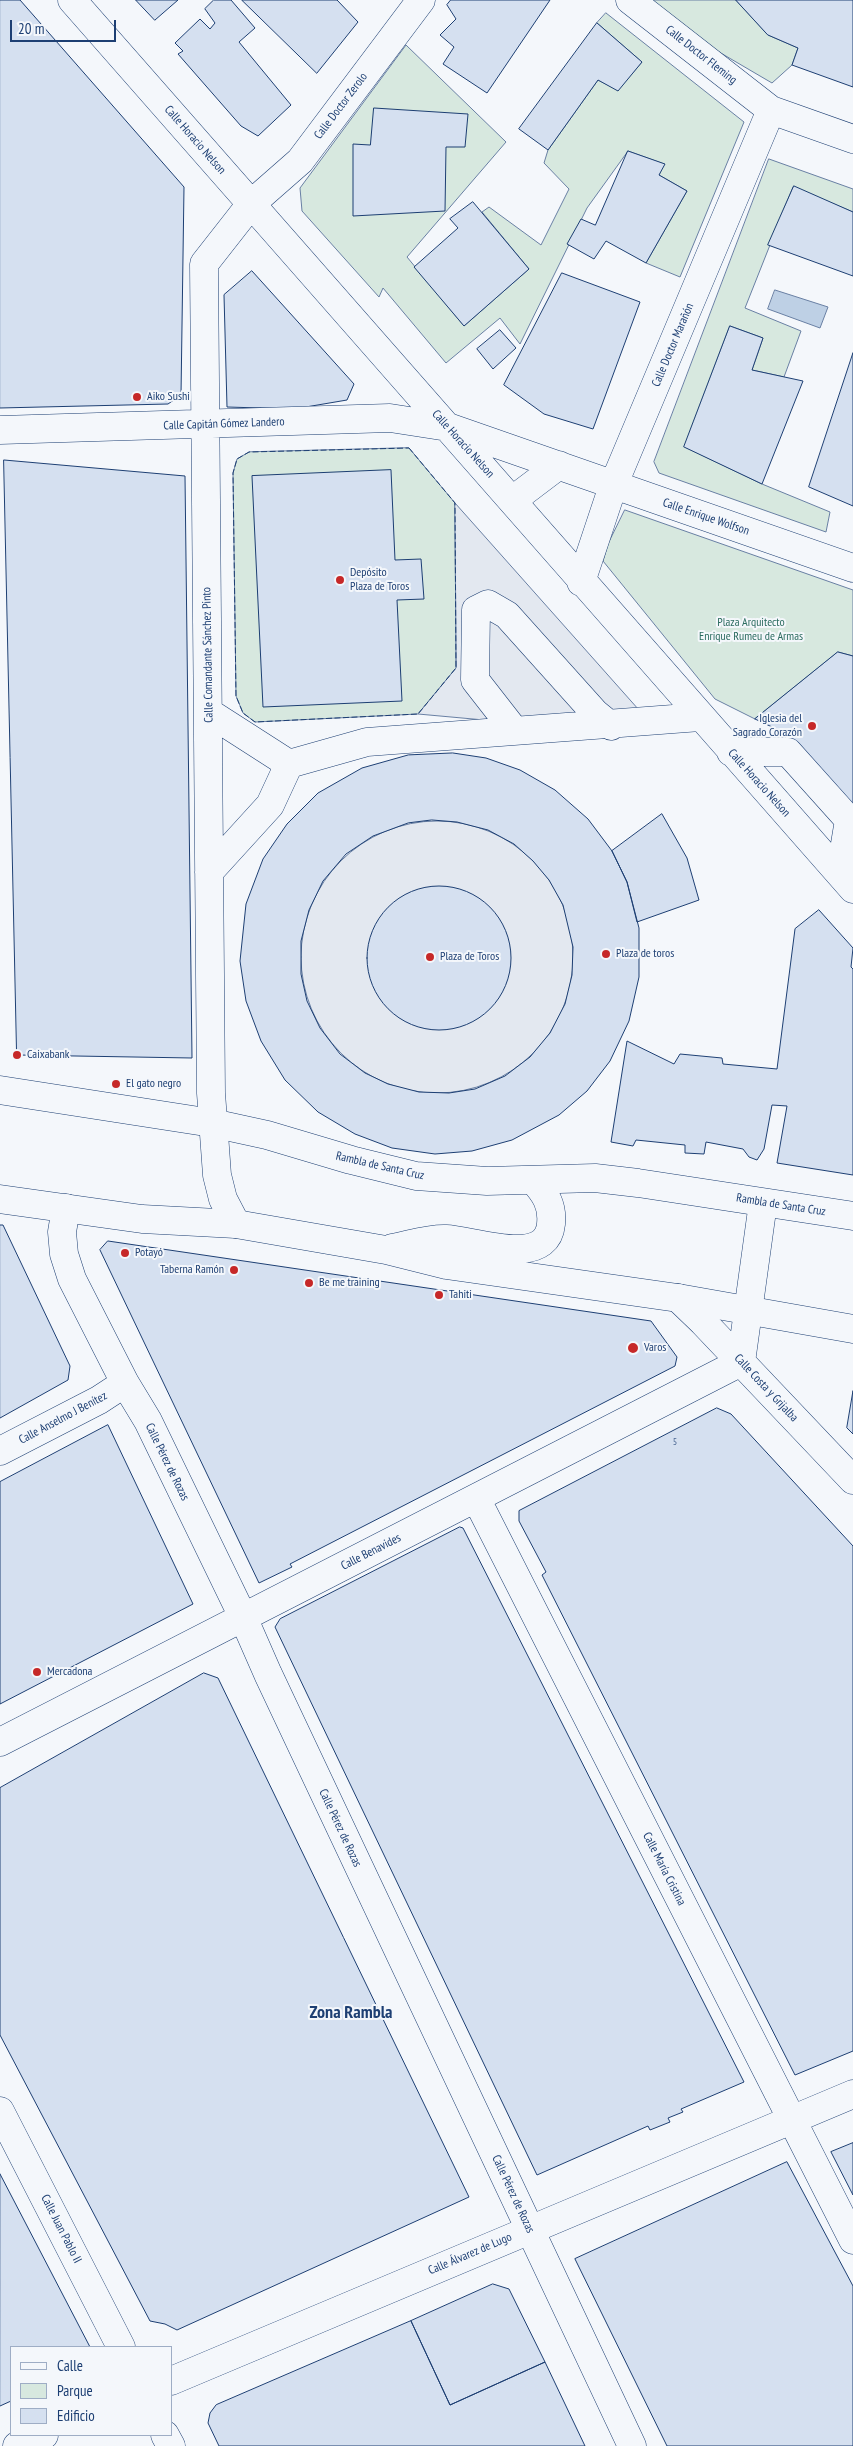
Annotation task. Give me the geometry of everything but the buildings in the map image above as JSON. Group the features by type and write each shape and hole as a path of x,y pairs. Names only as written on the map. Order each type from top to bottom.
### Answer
{"street":[{"name":"Calle Horacio Nelson","path":"72,0 516,504 581,582 847,882"},
{"name":"Calle Doctor Zerolo","path":"251,204 300,161 422,0"},
{"name":"Calle Doctor Fleming","path":"630,0 771,110 853,138"},
{"name":"Calle Doctor Marañón","path":"581,582 613,486 771,110"},
{"name":"Calle Comandante Sánchez Pinto","path":"236,1224 223,1199 217,1175 212,1123 204,264 251,204"},
{"name":"Calle Capitán Gómez Landero","path":"0,430 390,418 448,427"},
{"name":"Calle Enrique Wolfson","path":"448,427 853,568"},
{"path":"516,504 522,493 559,465"},
{"path":"514,730 475,680 476,610 488,604 507,615 595,713 611,726"},
{"path":"208,712 289,764 367,742 514,730 611,726 700,717"},
{"path":"731,752 788,752 843,813 849,820 847,882"},
{"path":"209,872 270,805 289,764"},
{"name":"Rambla de Santa Cruz","path":"0,1090 212,1123 266,1135 351,1160 416,1176 487,1181 595,1178 655,1185 853,1216"},
{"path":"386,1250 444,1238 516,1250 531,1249 543,1243 551,1225 550,1204 543,1191 533,1180"},
{"path":"0,1199 142,1219 236,1224 386,1250 446,1265 678,1298 748,1312 853,1329"},
{"path":"741,1362 763,1203"},
{"name":"Calle Pérez de Rozas","path":"66,1208 62,1232 64,1254 69,1271 125,1383 148,1421 243,1616 268,1674 632,2446"},
{"name":"Calle Costa y Grijalba","path":"678,1298 853,1480"},
{"name":"Calle Benavides","path":"0,1742 741,1362"},
{"name":"Calle Anselmo J Benítez","path":"0,1451 98,1400 125,1383"},
{"name":"Calle María Cristina","path":"476,1498 853,2240"},
{"name":"Calle Álvarez de Lugo","path":"172,2380 853,2094"},
{"name":"Calle Juan Pablo II","path":"0,2111 120,2346"},
{"path":"17,2446 42,2436"}],"green space":[{"path":"645,0 736,0 768,35 798,48 792,65 772,83 678,28"},
{"path":"606,13 744,122 680,277 646,263 687,191 659,175 664,164 628,151 587,208 520,344 500,318 446,363 383,288 379,297 302,211 300,188 406,45 506,142 407,257 464,326 529,269 482,212 489,207 541,245 569,189 544,163 548,150 598,80 618,90 642,62 597,23"},
{"path":"769,159 853,189 853,212 793,187 745,308 801,331 784,377 752,370 763,338 730,326 685,447 762,484 830,512 826,532 659,473 654,462"},
{"path":"409,448 455,503 456,668 418,714 255,722 243,713 236,696 233,473 237,459 249,452"},
{"name":"Plaza Arquitecto Enrique Rumeu de Armas","path":"625,510 853,590 853,656 838,652 755,719 715,699 603,561 608,544"}],"shaded area":[{"path":"455,503 639,710 495,721 418,714 456,668"},
{"path":"424,821 450,821 464,823 489,831 513,844 533,861 550,881 563,905 571,930 573,957 571,984 563,1009 550,1033 533,1053 513,1070 489,1083 464,1091 424,1093 397,1087 373,1077 351,1062 332,1043 317,1021 307,997 301,970 301,944 307,917 317,893 332,871 351,852 373,837 397,827"}],"water":[{"path":"775,290 828,307 820,328 768,309"}],"fence":[{"path":"409,448 455,503 456,668 418,714 255,722 243,713 236,696 233,473 237,459 249,452 409,448"}],"place":[{"name":"Aiko Sushi","path":"137,397"},
{"name":"Depósito Plaza de Toros","path":"340,580"},
{"name":"Iglesia del Sagrado Corazón","path":"812,726"},
{"name":"Plaza de toros","path":"606,954"},
{"name":"Plaza de Toros","path":"430,957"},
{"name":"Caixabank","path":"17,1055"},
{"name":"El gato negro","path":"116,1084"},
{"name":"Potayó","path":"125,1253"},
{"name":"Taberna Ramón","path":"234,1270"},
{"name":"Be me training","path":"309,1283"},
{"name":"Tahiti","path":"439,1295"},
{"name":"Varos","path":"633,1348"},
{"name":"Mercadona","path":"37,1672"}],"district":[{"name":"Zona Rambla","path":"351,2013"}]}
